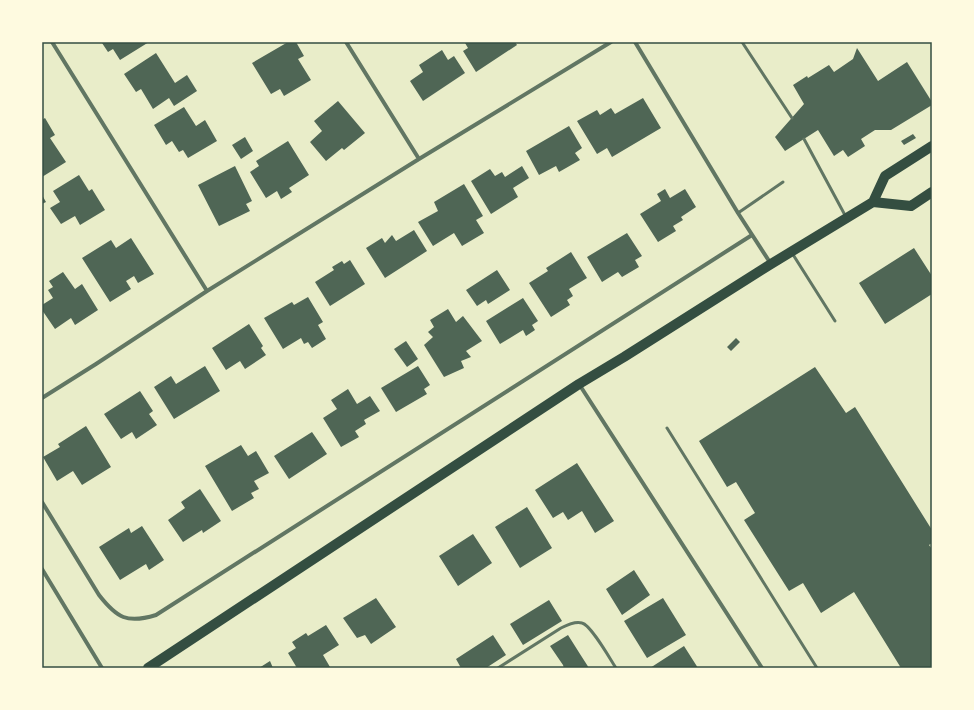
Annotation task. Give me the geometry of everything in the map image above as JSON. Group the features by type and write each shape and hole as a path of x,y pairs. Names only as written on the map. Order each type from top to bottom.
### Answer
{"main road":[{"path":"148,668 579,384 873,202 885,176 932,146"},
{"path":"873,202 911,206 932,192"}],"street":[{"path":"52,42 207,291"},
{"path":"346,42 419,159"},
{"path":"42,398 207,291 611,42"},
{"path":"637,43 738,213 771,264"},
{"path":"42,502 99,595 110,608 120,616 138,619 156,615 752,235"},
{"path":"579,384 762,668"},
{"path":"42,569 102,668"}],"lane":[{"path":"742,42 792,118"},
{"path":"804,139 847,218"},
{"path":"738,213 783,182"},
{"path":"792,252 835,321"},
{"path":"667,428 817,668"},
{"path":"498,668 561,628 569,624 582,623 593,632 616,668"}],"building":[{"path":"149,42 120,60 113,49 108,52 102,43"},
{"path":"288,42 296,42 304,56 298,59 311,80 284,96 280,89 271,94 252,63"},
{"path":"515,42 517,45 476,72 463,51 468,48 465,43"},
{"path":"857,48 878,81 907,62 932,102 932,105 891,130 875,130 861,139 865,146 848,157 843,150 834,156 818,130 785,151 775,137 804,104 793,85 829,65 834,72 853,59"},
{"path":"442,50 448,60 454,56 465,73 423,101 410,81 423,72 419,65"},
{"path":"156,53 175,83 187,75 197,91 174,106 169,98 153,109 141,89 136,92 124,74"},
{"path":"643,98 661,128 612,157 607,148 597,154 577,121 597,110 600,115 611,108 615,114"},
{"path":"338,101 365,133 344,150 342,148 326,161 310,142 322,131 314,121"},
{"path":"184,107 196,126 205,120 217,141 188,158 183,150 179,152 172,141 166,145 154,125"},
{"path":"45,118 55,135 50,138 66,162 42,177 42,120"},
{"path":"569,126 582,148 575,153 580,160 559,172 556,166 539,175 526,151"},
{"path":"913,134 916,138 904,145 901,141"},
{"path":"245,137 253,151 241,159 232,145"},
{"path":"288,141 309,175 289,188 292,192 281,199 277,191 266,198 250,172 259,166 256,161"},
{"path":"235,166 252,201 246,204 250,211 219,226 198,185"},
{"path":"522,166 529,178 513,188 518,197 491,214 471,181 490,169 495,176 502,172 505,177"},
{"path":"79,175 89,191 92,189 105,210 80,225 75,216 61,224 50,208 60,202 53,191"},
{"path":"464,184 483,216 476,220 484,233 462,246 454,233 433,246 418,222 438,211 434,202"},
{"path":"665,189 670,198 685,189 696,207 681,217 683,220 673,226 676,231 658,242 640,214 661,201 657,194"},
{"path":"42,195 46,202 42,204"},
{"path":"414,230 427,251 385,278 366,248 382,238 385,243 392,235 396,241"},
{"path":"627,233 642,256 635,260 639,267 622,277 618,272 602,282 587,257"},
{"path":"131,238 154,274 138,283 134,276 126,281 131,289 110,302 82,258 111,240 116,248"},
{"path":"914,248 932,276 932,294 885,324 859,283"},
{"path":"571,252 587,278 569,289 573,296 567,300 570,305 551,317 529,283 548,271 546,268"},
{"path":"350,260 365,284 330,306 315,282 334,270 332,267 342,261 344,264"},
{"path":"497,270 510,290 488,304 486,300 477,306 466,290"},
{"path":"63,272 75,289 82,284 98,310 75,325 71,318 55,329 42,310 42,305 53,298 48,290 53,287 49,281"},
{"path":"308,297 323,322 318,325 326,339 312,348 308,342 304,344 301,338 283,349 264,318 292,302 294,305"},
{"path":"523,298 538,321 532,325 535,330 526,336 523,330 500,344 486,321"},
{"path":"448,309 456,322 463,316 482,341 466,351 471,357 461,361 464,368 444,377 424,345 433,337 428,332 434,327 430,320"},
{"path":"249,324 263,346 261,348 266,355 245,369 240,361 226,370 212,348"},
{"path":"736,338 740,342 731,351 727,347"},
{"path":"406,341 418,359 407,367 394,349"},
{"path":"205,366 220,391 174,419 154,387 171,376 176,384"},
{"path":"418,366 430,385 424,389 427,394 396,412 381,388"},
{"path":"815,367 846,413 855,407 932,530 932,543 929,545 932,549 932,668 901,668 854,592 821,613 803,583 789,591 744,520 755,513 736,482 727,487 699,441"},
{"path":"348,389 357,404 370,396 380,411 364,420 366,424 355,431 359,437 341,447 323,418 337,409 331,400"},
{"path":"140,391 153,411 149,414 157,425 136,439 132,432 121,439 104,414"},
{"path":"86,426 111,467 82,485 73,471 57,481 43,457 60,447 58,444"},
{"path":"312,432 327,454 289,479 274,456"},
{"path":"241,445 248,456 256,451 269,473 254,481 259,489 251,493 254,498 232,511 205,466"},
{"path":"577,463 614,521 595,533 582,511 568,520 563,512 553,518 535,490"},
{"path":"200,489 221,521 203,533 202,530 183,542 168,520 185,508 181,502"},
{"path":"527,507 552,548 520,568 495,527"},
{"path":"142,526 164,560 149,570 146,564 120,580 99,547 129,528 131,533"},
{"path":"473,534 492,563 458,586 439,556"},
{"path":"634,570 650,595 622,615 606,589"},
{"path":"376,598 396,627 371,644 365,635 357,638 343,618"},
{"path":"663,598 686,635 647,658 624,621"},
{"path":"549,600 562,621 523,645 510,624"},
{"path":"326,625 339,645 323,655 330,667 297,668 288,653 296,648 292,642 306,633 308,636"},
{"path":"493,635 506,655 486,668 461,668 456,659"},
{"path":"568,635 589,668 564,668 550,646"},
{"path":"684,646 698,668 650,668"},
{"path":"270,661 273,668 259,668"}]}
